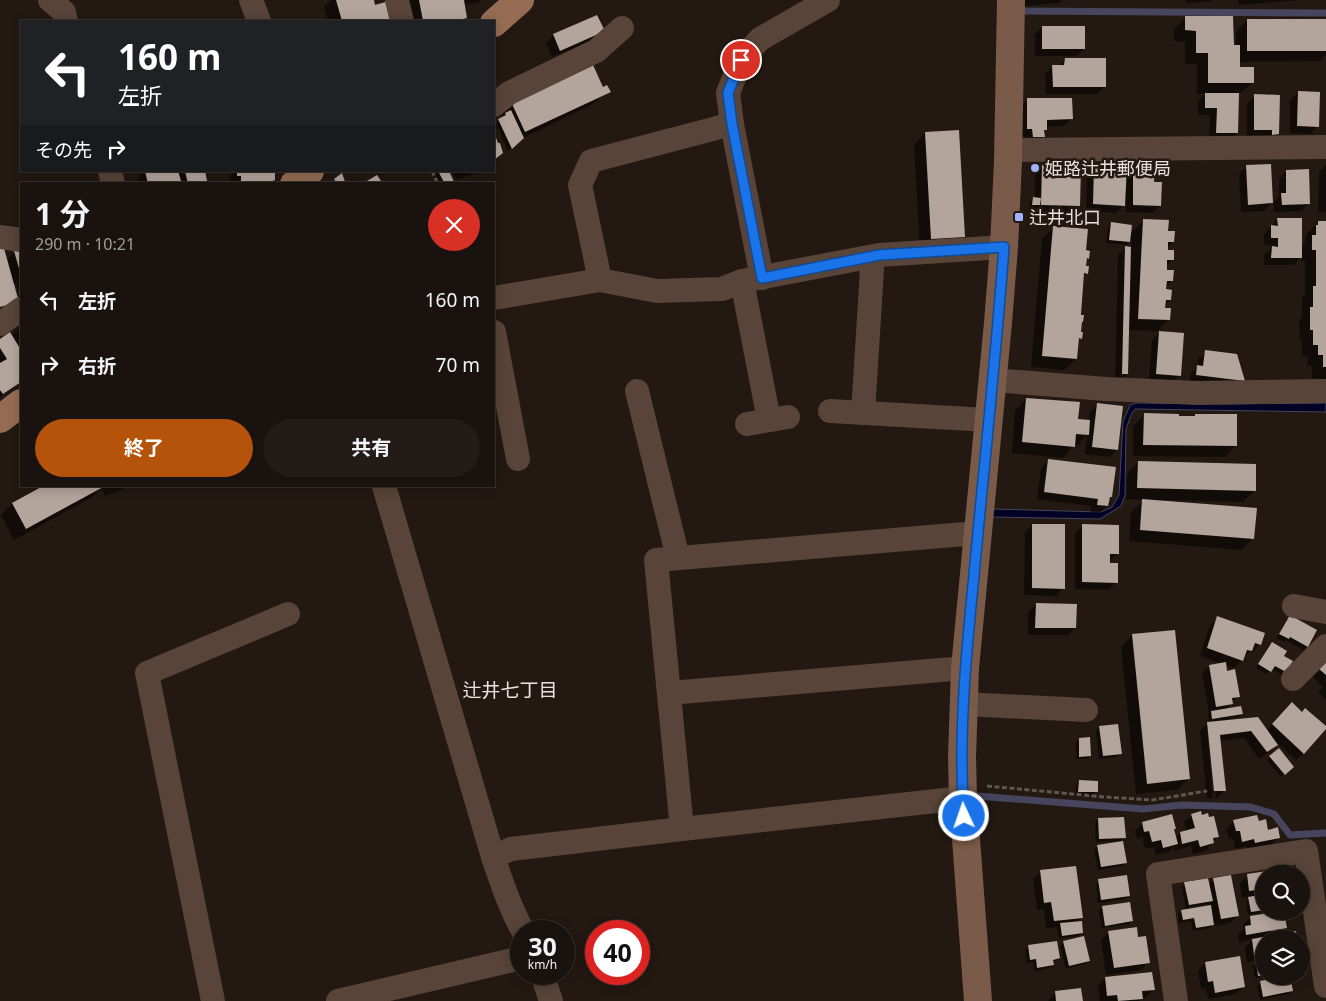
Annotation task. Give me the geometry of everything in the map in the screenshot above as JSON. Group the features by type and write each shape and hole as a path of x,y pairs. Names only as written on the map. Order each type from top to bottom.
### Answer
{"main road":[{"path":"495,22 520,0"},
{"path":"0,420 20,404"}],"street":[{"path":"50,0 64,12 66,20"},
{"path":"251,0 259,20"},
{"path":"397,0 402,20"},
{"path":"768,421 728,93 741,60 760,39 828,0"},
{"path":"978,1001 962,791 962,758 965,668 1004,247 1011,0"},
{"path":"495,104 509,93 596,51 622,28"},
{"path":"600,280 580,185 591,161 732,124"},
{"path":"1008,150 1326,147"},
{"path":"0,237 20,240"},
{"path":"495,298 600,280 657,291 722,289 752,279 879,255 1004,247"},
{"path":"863,413 872,270"},
{"path":"0,324 20,310"},
{"path":"495,344 500,401 518,459"},
{"path":"992,380 1106,390 1198,393 1326,391"},
{"path":"637,391 678,558"},
{"path":"830,411 988,420"},
{"path":"384,487 494,857 516,920"},
{"path":"682,829 656,560 978,533"},
{"path":"1294,606 1326,612"},
{"path":"214,1001 147,673 288,614"},
{"path":"1294,679 1326,646"},
{"path":"669,693 965,668"},
{"path":"964,704 1086,710"},
{"path":"494,857 511,849 682,829 962,791"},
{"path":"1176,1001 1158,874 1306,851 1326,986"},
{"path":"338,1001 510,961"},
{"path":"546,985 551,1001"}],"path":[{"path":"962,791 1152,800 1207,791"}],"water":[{"path":"1136,403 1326,403 1326,412 1135,409 1126,429 1125,495 1121,506 1100,519 992,517 992,509 1101,512 1112,507 1119,495 1123,422 1130,405"}],"building":[{"path":"336,0 374,0 375,5 389,1 394,20 342,20"},
{"path":"419,0 464,0 467,18 462,20 423,20"},
{"path":"597,15 605,31 560,51 553,34"},
{"path":"1185,16 1233,16 1234,45 1240,45 1240,67 1254,67 1254,83 1208,83 1208,53 1196,53 1196,31 1185,30"},
{"path":"1247,19 1326,19 1326,51 1247,51"},
{"path":"1042,26 1085,26 1085,49 1042,49"},
{"path":"1065,58 1106,58 1106,87 1053,87 1052,65 1064,65"},
{"path":"593,65 603,87 607,85 611,92 525,132 512,104"},
{"path":"1298,91 1320,92 1319,127 1297,126"},
{"path":"1205,93 1239,93 1238,133 1216,133 1217,108 1205,108"},
{"path":"1254,94 1280,95 1279,134 1272,135 1272,130 1254,130"},
{"path":"1027,98 1072,98 1073,119 1047,120 1047,130 1044,130 1045,137 1033,137 1032,129 1027,129"},
{"path":"511,110 524,138 512,149 498,119"},
{"path":"959,130 965,237 931,239 925,132"},
{"path":"495,135 498,143 500,143 503,153 495,159"},
{"path":"1271,164 1273,203 1248,205 1246,165"},
{"path":"1042,165 1081,166 1080,206 1041,205"},
{"path":"1094,165 1127,166 1125,206 1093,204"},
{"path":"1133,166 1155,167 1154,182 1162,182 1161,206 1133,205"},
{"path":"1309,169 1310,204 1282,205 1281,193 1286,193 1286,170"},
{"path":"145,172 178,172 181,182 148,182"},
{"path":"185,172 205,172 207,181 188,182"},
{"path":"237,172 275,172 275,180 270,182 241,182 241,176 237,176"},
{"path":"439,172 449,172 454,182 444,182"},
{"path":"342,173 345,182 336,182 334,179"},
{"path":"377,175 382,182 365,182"},
{"path":"1033,197 1041,198 1040,205 1032,205"},
{"path":"1277,218 1302,218 1302,258 1271,258 1272,246 1278,247 1278,238 1271,238 1271,225 1278,226"},
{"path":"1143,219 1169,220 1168,231 1175,231 1174,242 1168,242 1168,250 1174,250 1174,260 1167,260 1167,270 1174,270 1173,281 1167,281 1166,289 1172,290 1171,300 1166,300 1165,308 1171,308 1170,320 1138,319"},
{"path":"1318,221 1326,221 1326,367 1323,367 1323,355 1318,355 1318,345 1313,345 1313,330 1310,330 1310,307 1313,307 1313,286 1316,286 1316,250 1312,250 1312,235 1316,235"},
{"path":"1111,222 1132,225 1130,242 1109,240"},
{"path":"1053,226 1088,229 1086,250 1090,251 1086,266 1089,266 1088,274 1084,273 1081,315 1084,315 1081,332 1083,332 1082,339 1079,338 1077,359 1042,356"},
{"path":"2,241 19,302 0,307 0,242"},
{"path":"1125,246 1131,247 1128,374 1122,374"},
{"path":"20,249 20,272 14,251"},
{"path":"1159,331 1184,333 1181,376 1156,374"},
{"path":"10,332 20,348 20,383 3,394 0,390 0,363 7,359 0,348 0,339"},
{"path":"1205,350 1237,354 1245,381 1196,375 1197,365 1203,366"},
{"path":"1026,398 1080,402 1078,419 1090,420 1089,435 1076,434 1075,447 1022,442"},
{"path":"1097,403 1123,406 1118,450 1092,447"},
{"path":"1144,413 1179,414 1179,416 1237,414 1237,446 1143,445"},
{"path":"1048,459 1116,467 1112,497 1110,497 1108,506 1097,505 1098,499 1044,492"},
{"path":"1138,461 1256,464 1256,491 1137,488"},
{"path":"41,487 103,487 26,529 12,503"},
{"path":"1142,499 1257,508 1254,539 1140,530"},
{"path":"1032,524 1065,524 1065,589 1032,588"},
{"path":"1082,524 1119,525 1119,554 1110,554 1110,563 1118,563 1118,583 1082,582"},
{"path":"1036,603 1077,604 1076,628 1035,628"},
{"path":"1290,615 1317,630 1308,647 1290,637 1289,639 1279,634"},
{"path":"1217,616 1265,633 1261,645 1255,643 1252,651 1247,650 1243,661 1207,648"},
{"path":"1175,630 1190,779 1147,784 1132,634"},
{"path":"1272,642 1287,651 1284,656 1293,661 1286,672 1275,666 1271,672 1258,664"},
{"path":"1226,662 1227,671 1235,669 1240,697 1232,698 1233,704 1216,707 1209,665"},
{"path":"1326,662 1326,675 1319,669"},
{"path":"1292,702 1302,712 1305,708 1326,726 1326,729 1304,754 1272,724"},
{"path":"1241,706 1243,714 1212,719 1211,711"},
{"path":"1258,717 1278,745 1267,752 1251,731 1220,735 1226,791 1214,791 1207,722"},
{"path":"1118,724 1122,754 1103,756 1099,726"},
{"path":"1090,737 1091,756 1079,757 1079,738"},
{"path":"1279,748 1294,767 1285,775 1269,756"},
{"path":"1079,780 1098,781 1098,792 1078,792"},
{"path":"1201,811 1202,815 1208,813 1209,817 1214,816 1219,837 1213,838 1214,843 1200,847 1198,840 1182,844 1180,832 1195,828 1191,814"},
{"path":"1172,814 1178,844 1163,848 1161,840 1152,842 1149,831 1144,832 1142,822"},
{"path":"1257,815 1259,821 1266,819 1268,830 1278,827 1280,838 1255,843 1254,839 1242,842 1240,831 1236,831 1233,820"},
{"path":"1124,817 1126,838 1099,839 1098,818"},
{"path":"1123,841 1127,863 1101,867 1097,845"},
{"path":"1076,866 1083,918 1054,921 1051,902 1044,903 1040,870"},
{"path":"1255,873 1255,890 1249,891 1247,874"},
{"path":"1127,875 1130,896 1101,900 1098,879"},
{"path":"1231,875 1239,916 1221,919 1213,878"},
{"path":"1208,878 1213,901 1189,905 1184,882"},
{"path":"1255,896 1255,911 1251,912 1248,897"},
{"path":"1130,902 1133,921 1105,926 1102,906"},
{"path":"1211,905 1214,925 1196,928 1194,918 1183,920 1181,910"},
{"path":"1255,915 1255,920 1286,920 1287,928 1255,930 1255,933 1246,935 1245,926 1251,925 1250,916"},
{"path":"1082,921 1083,933 1062,936 1060,923"},
{"path":"1137,927 1138,937 1146,936 1150,963 1114,968 1108,931"},
{"path":"1084,936 1090,961 1069,966 1063,941"},
{"path":"1255,938 1254,955 1252,939"},
{"path":"1057,941 1060,958 1053,960 1054,965 1037,968 1036,959 1030,960 1028,945"},
{"path":"1240,956 1245,987 1215,993 1213,981 1208,982 1205,962"},
{"path":"1152,972 1155,990 1142,991 1143,999 1118,1001 1117,995 1107,996 1105,977"},
{"path":"1261,985 1292,985 1293,991 1263,997"},
{"path":"1081,988 1083,1001 1056,1001 1055,991"}],"waterway":[{"path":"1022,11 1326,13"},
{"path":"977,796 1143,809 1182,805 1251,807 1274,814 1290,835 1326,833"}],"place":[{"name":"姫路辻井郵便局","path":"1035,168"},
{"name":"辻井北口","path":"1019,217"}],"district":[{"name":"辻井七丁目","path":"510,690"}],"route":[{"path":"741,60 728,93 732,124 762,278 879,255 1004,247 965,668 962,758 964,816"}]}
